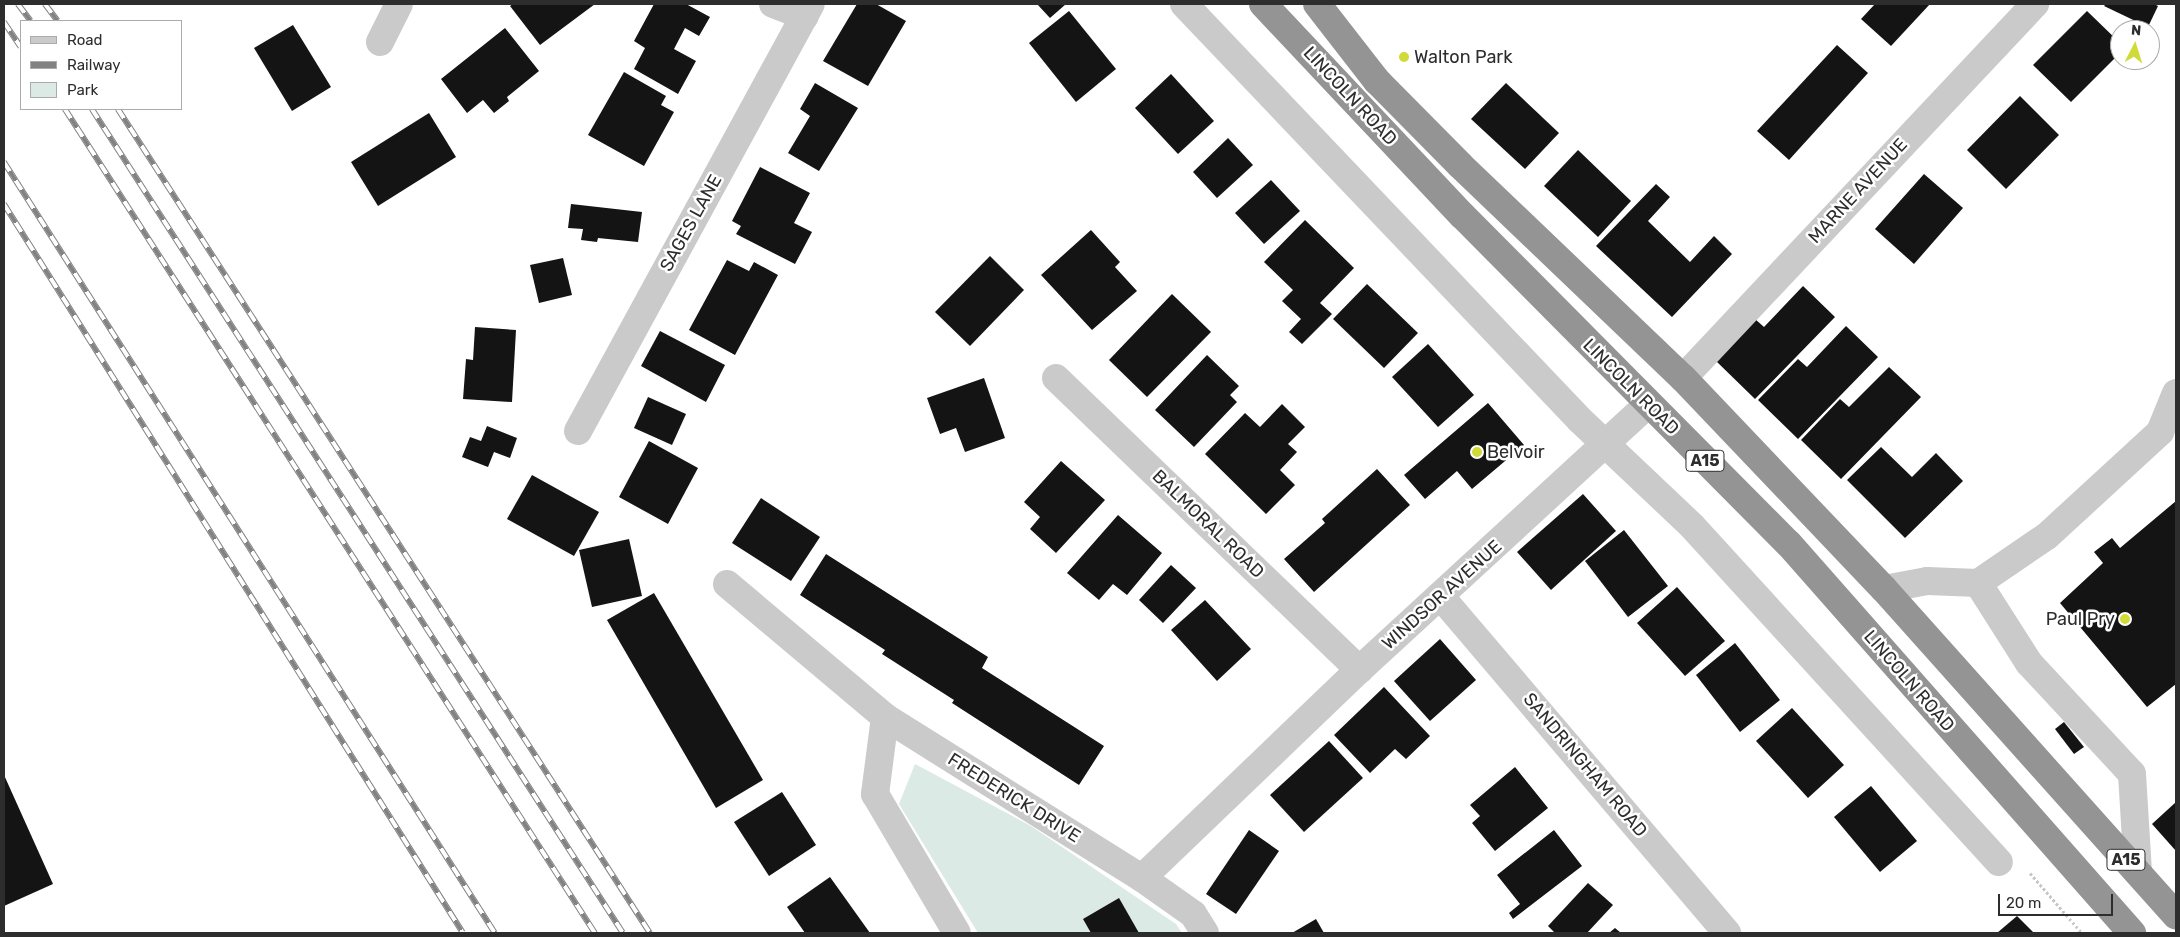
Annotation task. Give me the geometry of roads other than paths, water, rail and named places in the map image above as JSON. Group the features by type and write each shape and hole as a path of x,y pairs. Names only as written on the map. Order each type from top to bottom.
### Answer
{"highway":[{"name":"LINCOLN ROAD","path":"1262,4 1463,216 1789,544 2132,933"},
{"name":"LINCOLN ROAD","path":"1317,4 1398,102 1683,378 1884,589 2176,916"}],"street":[{"path":"380,42 399,4"},
{"name":"SAGES LANE","path":"578,431 808,10 773,4"},
{"path":"1184,4 1580,420 1607,443 1692,526 1999,862"},
{"name":"MARNE AVENUE","path":"1683,378 2034,4"},
{"name":"BALMORAL ROAD","path":"1056,378 1360,670"},
{"path":"1884,589 1927,582 1978,583 2047,536 2160,432 2176,394"},
{"name":"WINDSOR AVENUE","path":"1142,878 1236,786 1360,670 1442,598 1648,404"},
{"path":"1978,583 2029,663 2132,774 2138,873"},
{"name":"FREDERICK DRIVE","path":"727,584 885,717 1142,878 1192,914 1205,933"},
{"name":"SANDRINGHAM ROAD","path":"1442,598 1727,933"},
{"path":"885,717 875,794 957,933"}],"railway":[{"path":"18,4 30,20"},
{"path":"45,4 57,20"},
{"path":"4,22 20,46"},
{"path":"66,110 595,933"},
{"path":"93,110 623,933"},
{"path":"119,110 650,933"},
{"path":"4,162 495,933"},
{"path":"4,204 463,933"}],"place":[{"name":"Walton Park","path":"1404,57"},
{"name":"Belvoir","path":"1477,452"},
{"name":"Paul Pry","path":"2125,619"}]}
